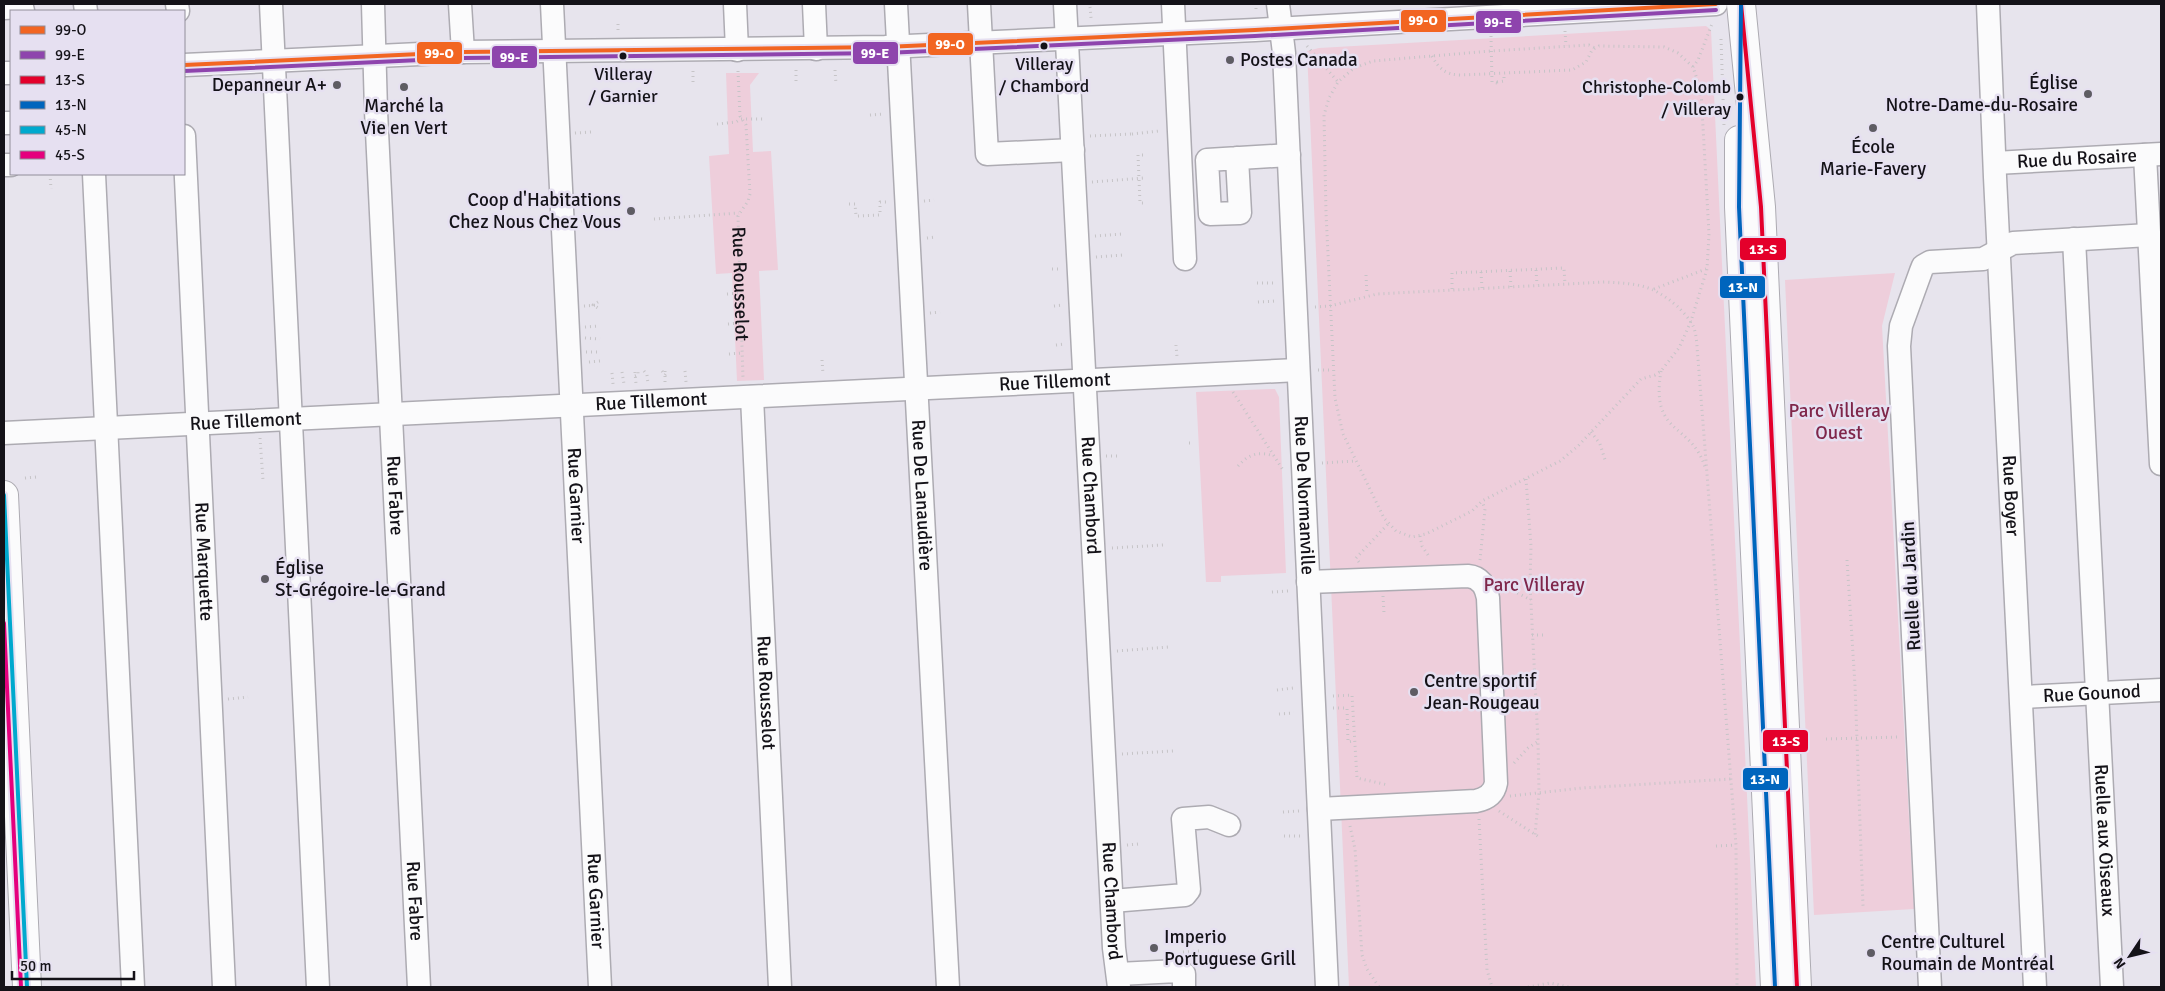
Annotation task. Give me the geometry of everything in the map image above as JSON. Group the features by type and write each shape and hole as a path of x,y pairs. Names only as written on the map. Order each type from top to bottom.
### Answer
{"main road":[{"path":"1741,4 1739,207 1775,987"},
{"path":"1741,4 1761,207 1797,987"},
{"path":"4,495 10,763 27,987"}],"street":[{"path":"271,4 318,987"},
{"name":"Rue Fabre","path":"373,4 390,414 419,987"},
{"path":"460,4 462,52"},
{"name":"Rue Garnier","path":"552,4 600,987"},
{"path":"735,4 738,61"},
{"path":"814,4 816,49"},
{"name":"Rue De Lanaudière","path":"896,4 948,987"},
{"path":"979,4 987,154 1080,143"},
{"name":"Rue Chambord","path":"1065,4 1067,39 1080,143 1086,380 1114,948 1118,981"},
{"path":"1173,4 1185,259"},
{"name":"Rue De Normanville","path":"1278,4 1284,53 1289,155 1308,370 1298,587 1312,813 1327,987"},
{"name":"Rue Boyer","path":"1988,4 1998,251 2022,697 2035,987"},
{"path":"185,65 462,52 554,51 738,61 816,49 898,47 1281,28 1384,13 1493,19 1605,7 1714,14"},
{"path":"1237,158 1289,155"},
{"path":"2153,155 2148,235 2156,287 2161,464"},
{"name":"Rue du Rosaire","path":"1994,163 2153,155"},
{"name":"Rue Marquette","path":"185,158 224,987"},
{"path":"94,175 133,987"},
{"path":"1998,251 2013,242 2148,235"},
{"name":"Ruelle aux Oiseaux","path":"2074,239 2112,987"},
{"name":"Ruelle du Jardin","path":"1930,987 1900,335 1916,283 1926,264 1938,261 1983,259 1998,251"},
{"name":"Rue Tillemont","path":"4,433 573,405 747,390 916,389 1308,370"},
{"name":"Rue Rousselot","path":"747,390 780,987"},
{"path":"1298,587 1468,576 1476,578 1482,583 1488,598 1496,774 1494,790 1487,803 1312,813"},
{"name":"Rue Gounod","path":"2022,697 2161,690"},
{"path":"1112,900 1185,895 1189,890 1183,819 1209,817 1229,825"},
{"path":"1118,981 1178,971 1184,974 1184,987"}],"path":[{"path":"1256,4 1256,9"},
{"path":"1090,7 1091,18"},
{"path":"1693,67 1698,60 1714,14"},
{"path":"1493,19 1492,82 1504,81 1504,74"},
{"path":"618,24 618,31"},
{"path":"1565,31 1566,46"},
{"path":"1432,56 1441,70 1451,76 1577,68 1586,62 1594,48 1603,45 1664,48 1678,53 1693,67 1702,97 1708,234 1707,269 1690,322 1679,348 1661,371 1641,379 1591,432 1560,461 1482,501 1472,511 1412,537 1402,534 1388,524 1343,434 1337,415 1332,370 1324,115 1329,98 1338,82 1354,68 1369,62 1432,56 1491,51 1566,46 1589,45 1594,48"},
{"path":"1307,46 1338,82"},
{"name":"Rue Rousselot","path":"738,61 741,119 746,125 750,194 748,201 739,213 742,353 747,390"},
{"path":"649,82 650,70"},
{"path":"693,70 693,82"},
{"path":"796,70 796,85"},
{"path":"835,70 836,84"},
{"path":"610,82 611,71"},
{"path":"870,115 889,113"},
{"path":"716,124 736,122 741,119 766,119"},
{"path":"1080,143 1132,133 1159,132 1159,130"},
{"path":"575,133 592,132"},
{"path":"1143,155 1138,155 1142,179 1140,203 1145,203"},
{"path":"50,175 51,189"},
{"path":"1088,182 1142,179"},
{"path":"849,204 855,204 856,216 880,214 880,202 893,202"},
{"path":"654,219 739,213"},
{"path":"579,221 608,219"},
{"path":"1091,236 1122,234"},
{"path":"1092,257 1123,254"},
{"path":"1452,290 1452,273 1564,268 1565,284"},
{"path":"1654,289 1707,269"},
{"path":"1536,270 1537,285"},
{"path":"1510,271 1511,287"},
{"path":"1481,272 1482,288"},
{"path":"1366,275 1368,295"},
{"path":"1257,283 1275,283"},
{"path":"1315,307 1330,306 1368,295 1500,286 1622,283 1639,284 1654,289 1680,309 1690,322 1694,329 1698,359 1736,845 1737,987"},
{"path":"727,294 740,294"},
{"path":"1258,302 1276,301"},
{"path":"583,306 598,305"},
{"path":"728,324 741,323"},
{"path":"584,327 598,325"},
{"path":"585,338 600,337"},
{"path":"1176,345 1177,361"},
{"path":"585,352 600,350"},
{"path":"729,354 742,353"},
{"path":"822,360 823,379"},
{"path":"586,362 600,361"},
{"path":"1308,370 1332,370"},
{"path":"684,371 686,385"},
{"path":"1661,371 1659,396 1664,417 1698,452 1707,473"},
{"path":"622,372 624,388"},
{"path":"646,372 648,387"},
{"path":"665,372 666,386"},
{"path":"612,373 613,389"},
{"path":"636,373 636,388"},
{"path":"1231,389 1246,416 1283,470"},
{"path":"1591,432 1600,444 1606,463"},
{"path":"260,436 263,480"},
{"path":"1188,443 1194,443"},
{"path":"1238,466 1249,455 1265,454 1274,457"},
{"path":"1102,457 1120,456"},
{"path":"1322,463 1356,461"},
{"path":"25,478 37,477"},
{"path":"1487,803 1537,836 1539,793 1538,742 1530,584 1531,546 1526,479"},
{"path":"1479,567 1485,509 1482,501"},
{"path":"1452,521 1454,525"},
{"path":"1358,560 1356,558 1388,524"},
{"path":"1107,548 1164,545"},
{"path":"1847,560 1855,684 1855,738 1863,906"},
{"path":"1272,592 1298,587"},
{"path":"1384,603 1384,613"},
{"path":"1532,635 1546,635"},
{"path":"1113,651 1169,648"},
{"path":"1508,687 1535,686"},
{"path":"1276,690 1293,688"},
{"path":"1333,696 1350,696"},
{"path":"1334,708 1347,708 1348,742 1353,742 1350,696"},
{"path":"1350,696 1357,778 1390,786"},
{"path":"226,699 248,698"},
{"path":"1279,714 1294,713"},
{"path":"1826,739 1904,737"},
{"path":"1513,765 1528,748 1538,742"},
{"path":"1118,754 1173,751"},
{"path":"1487,803 1539,793 1582,788 1731,779"},
{"path":"1487,803 1478,822 1487,970 1492,987"},
{"path":"1283,812 1312,813 1342,818 1350,827 1355,849 1362,955 1367,969 1379,987"},
{"path":"1284,836 1300,836"},
{"path":"1123,846 1139,844"},
{"path":"1716,846 1736,845"},
{"path":"1528,987 1550,983 1569,987"}],"green space":[{"name":"Parc Villeray","path":"1706,26 1711,30 1756,987 1349,987 1307,51 1319,48"},
{"path":"726,73 759,73 750,85 753,152 771,151 778,270 759,271 764,380 737,381 732,273 716,274 709,156 729,154"},
{"name":"Parc Villeray Ouest","path":"1895,273 1882,326 1914,909 1814,915 1785,280"},
{"path":"1275,389 1279,397 1286,573 1221,576 1221,582 1206,582 1196,392"}],"transit line":[{"name":"99-O","path":"185,65 463,52 885,47 1255,30 1716,4"},
{"name":"13-S","path":"1741,4 1761,207 1797,987"},
{"name":"13-N","path":"1741,4 1739,207 1775,987"},
{"name":"99-E","path":"185,71 463,58 885,53 1255,36 1716,10"},
{"name":"45-N","path":"4,495 27,987"},
{"name":"45-S","path":"4,623 21,987"}],"place":[{"name":"Villeray / Chambord","path":"1044,46"},
{"name":"Villeray / Garnier","path":"623,56"},
{"name":"Postes Canada","path":"1230,60"},
{"name":"Depanneur A+","path":"337,85"},
{"name":"Marché la Vie en Vert","path":"404,87"},
{"name":"Église Notre-Dame-du-Rosaire","path":"2088,94"},
{"name":"Christophe-Colomb / Villeray","path":"1740,97"},
{"name":"École Marie-Favery","path":"1873,128"},
{"name":"Coop d'Habitations Chez Nous Chez Vous","path":"631,211"},
{"name":"Église St-Grégoire-le-Grand","path":"265,579"},
{"name":"Centre sportif Jean-Rougeau","path":"1414,692"},
{"name":"Imperio Portuguese Grill","path":"1154,948"},
{"name":"Centre Culturel Roumain de Montréal","path":"1871,953"}]}
